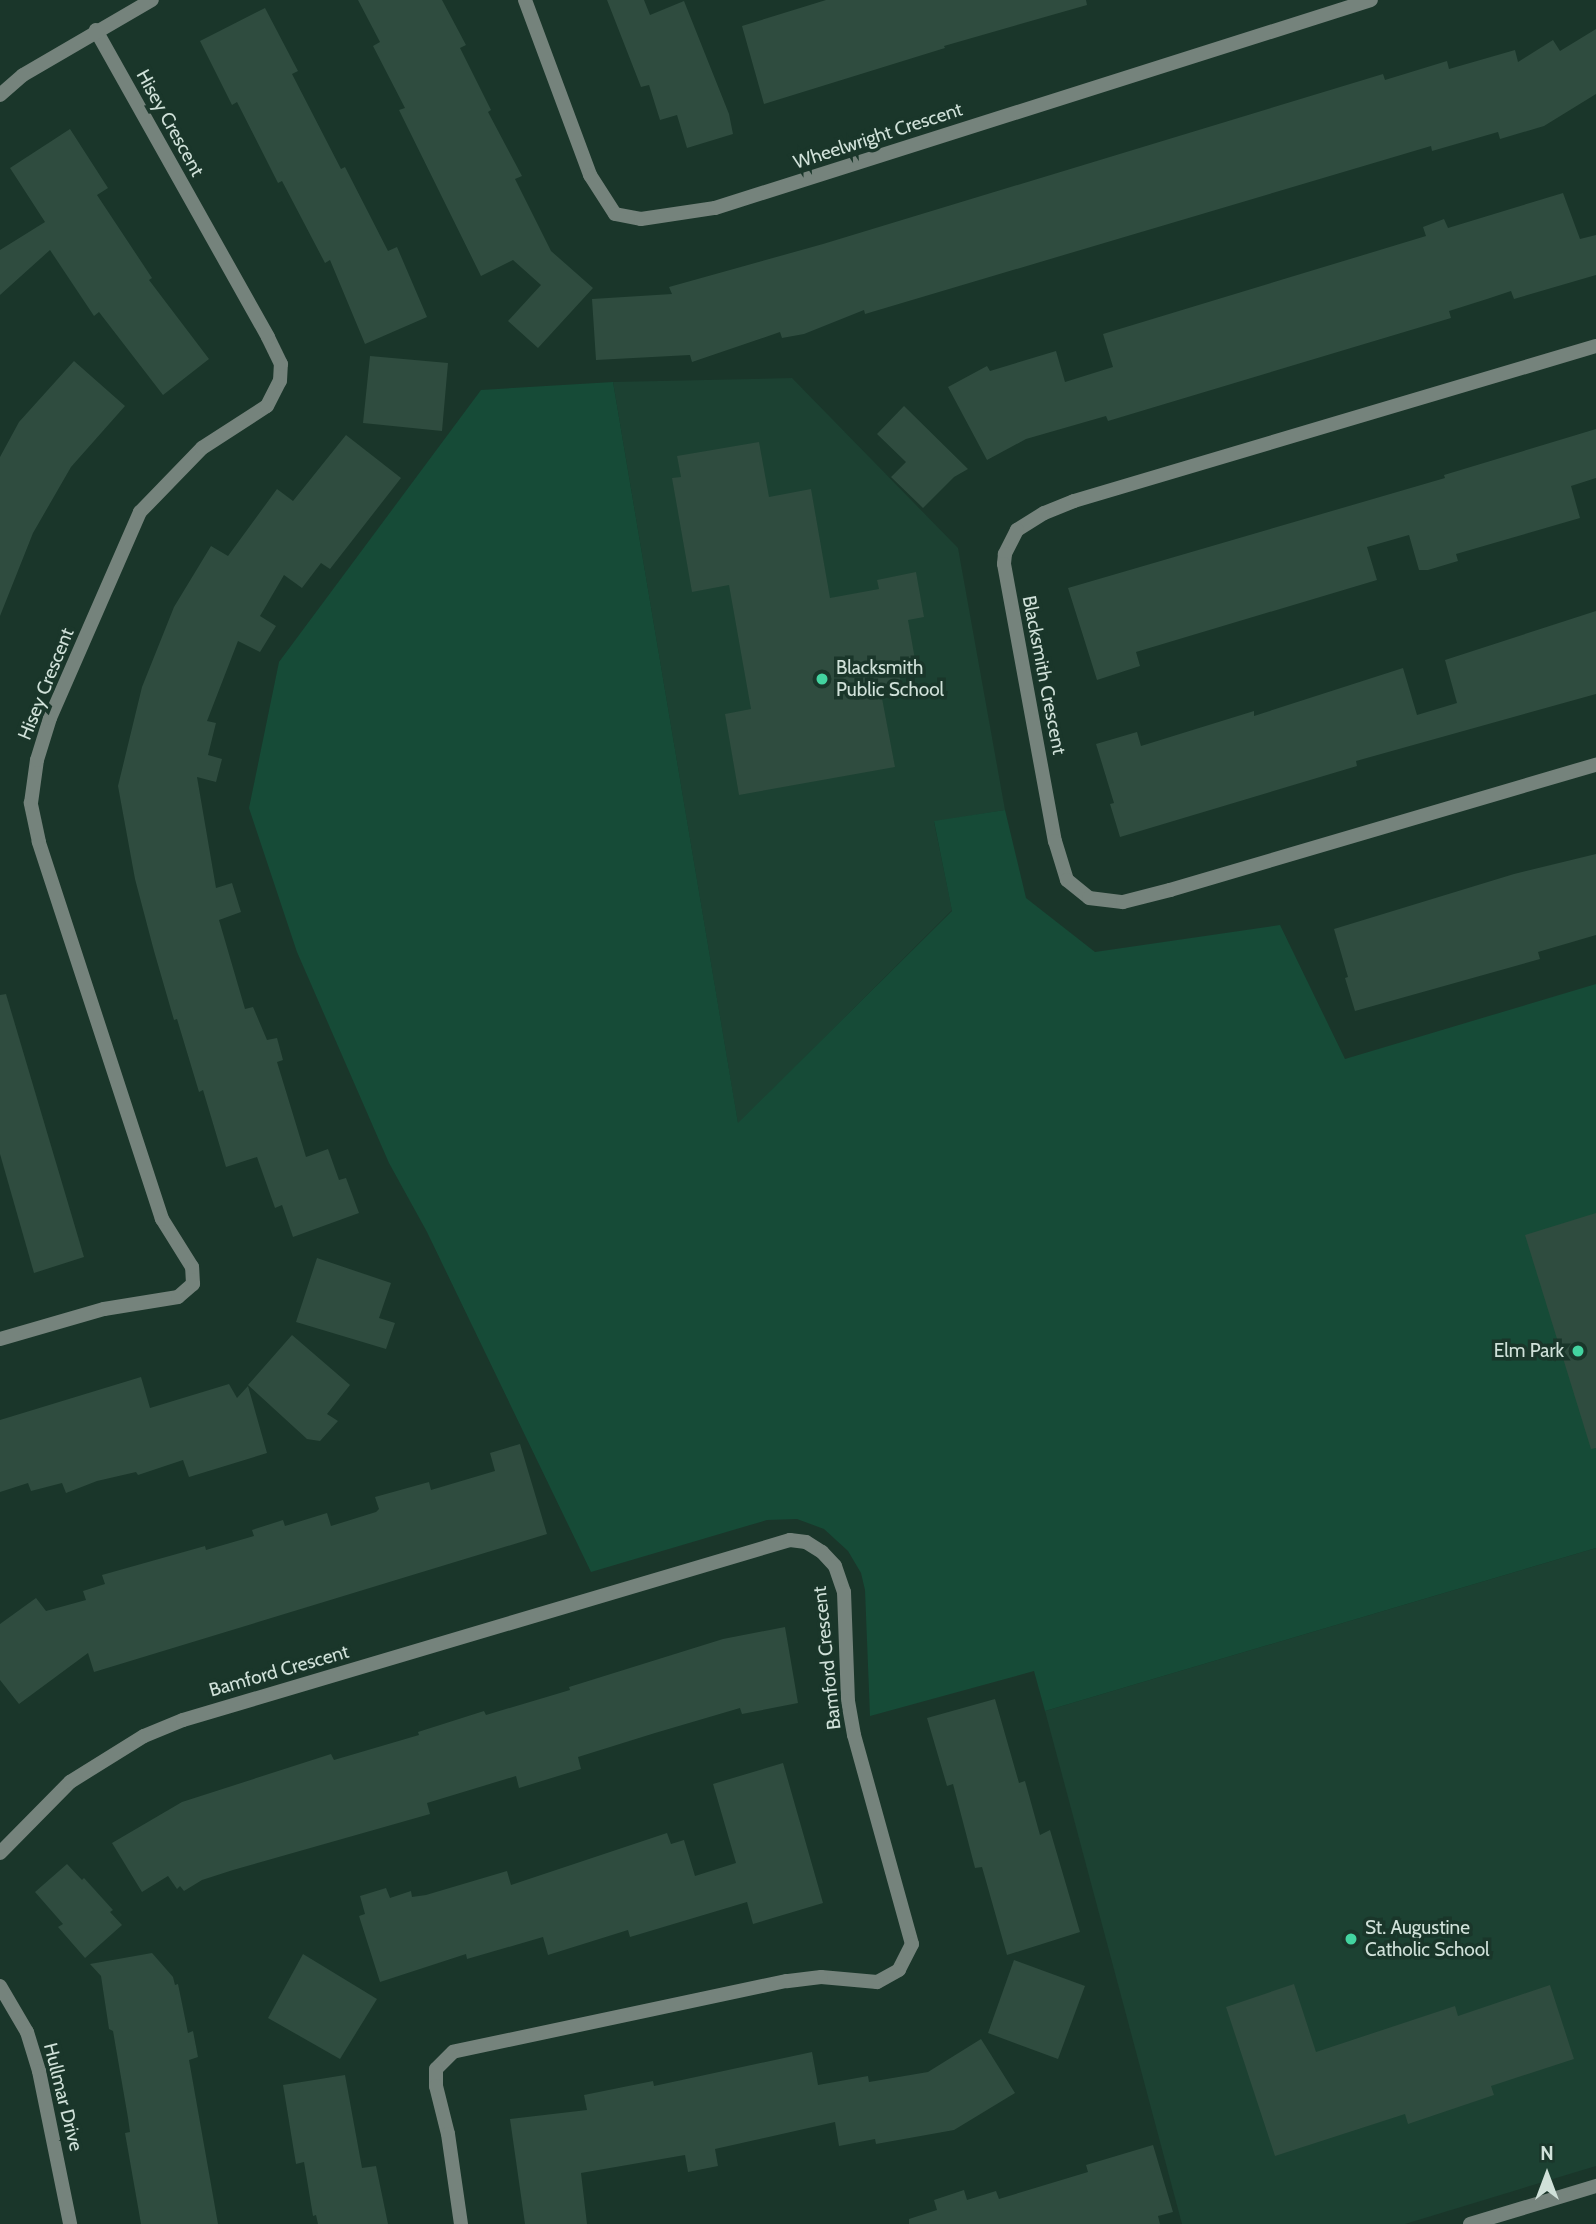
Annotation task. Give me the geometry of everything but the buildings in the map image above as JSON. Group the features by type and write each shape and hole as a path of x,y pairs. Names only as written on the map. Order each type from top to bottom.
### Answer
{"street":[{"path":"0,95 23,75 96,30 152,0"},
{"name":"Wheelwright Crescent","path":"525,0 590,175 615,214 641,219 715,208 1371,0"},
{"name":"Hisey Crescent","path":"0,1339 104,1309 178,1297 193,1284 192,1267 162,1219 39,842 31,803 37,760 50,718 140,512 202,449 267,406 281,381 281,364 268,337 96,30"},
{"name":"Blacksmith Crescent","path":"1596,346 1074,501 1044,513 1017,530 1005,554 1004,564 1055,841 1067,880 1088,898 1123,902 1170,890 1596,765"},
{"name":"Bamford Crescent","path":"0,1853 70,1782 144,1736 183,1720 790,1540 806,1542 822,1552 835,1566 844,1592 848,1701 852,1724 875,1817 912,1944 899,1969 877,1982 821,1977 786,1980 453,2052 436,2069 436,2086 446,2123 461,2224"},
{"name":"Hullmar Drive","path":"0,1986 27,2032 39,2071 70,2224"},
{"path":"1470,2224 1596,2186"}],"shaded area":[{"name":"Blacksmith Public School","path":"792,378 958,548 1005,810 934,822 952,910 738,1124 613,382"},
{"path":"613,382 738,1123 952,911 934,821 1005,810 1026,898 1095,952 1280,925 1345,1059 1596,984 1596,1548 1045,1711 1034,1671 870,1716 865,1590 861,1573 848,1551 824,1529 797,1519 767,1520 591,1572 427,1232 389,1163 297,952 249,808 279,662 481,390"},
{"name":"St. Augustine Catholic School","path":"1596,1548 1596,2166 1405,2224 1182,2224 1045,1711"}],"place":[{"name":"Blacksmith Public School","path":"822,679"},
{"name":"Elm Park","path":"1578,1351"},
{"name":"St. Augustine Catholic School","path":"1351,1939"}]}
